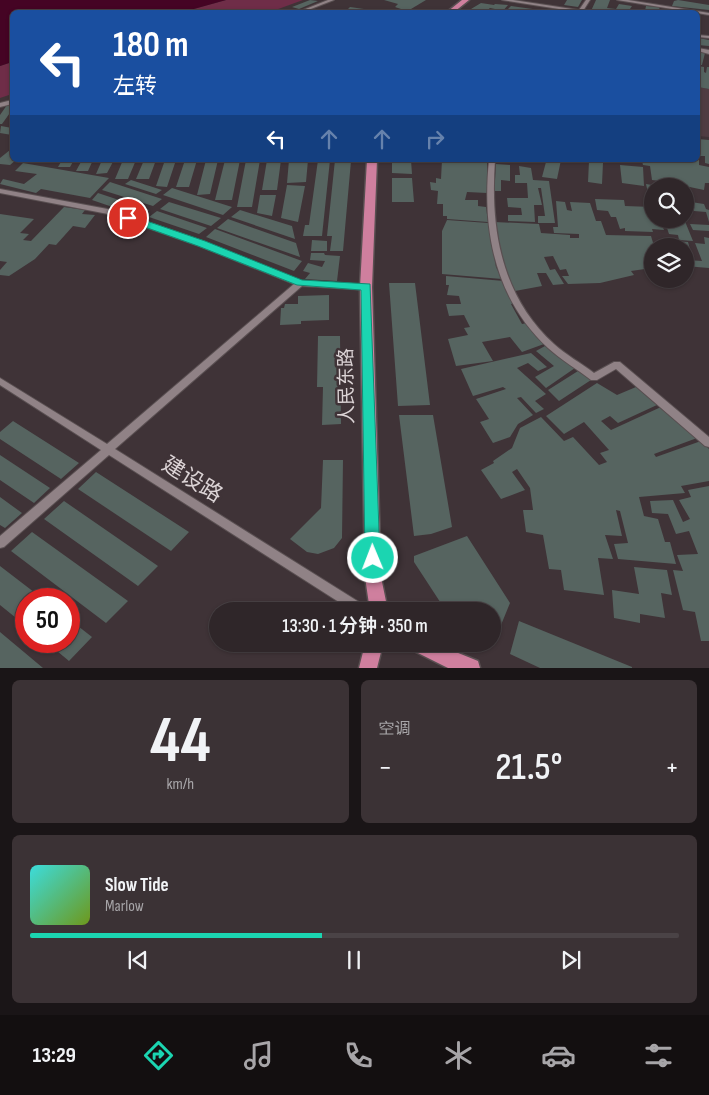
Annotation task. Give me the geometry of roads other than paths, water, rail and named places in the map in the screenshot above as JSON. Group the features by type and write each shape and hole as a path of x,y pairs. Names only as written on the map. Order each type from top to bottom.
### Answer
{"main road":[{"path":"453,10 466,0"},
{"name":"人民东路","path":"372,162 366,287 373,577 377,602"},
{"path":"368,668 372,652"},
{"path":"433,652 471,668"}],"street":[{"path":"305,10 332,0"},
{"path":"504,0 569,10"},
{"path":"518,0 571,10"},
{"path":"619,0 683,10"},
{"path":"661,10 666,0"},
{"path":"492,162 489,205 493,242 500,267 523,314 550,345 594,378 617,364 709,443"},
{"path":"0,191 110,212 202,244 300,283 366,287"},
{"path":"0,543 300,283"},
{"name":"建设路","path":"0,381 349,602"}]}
